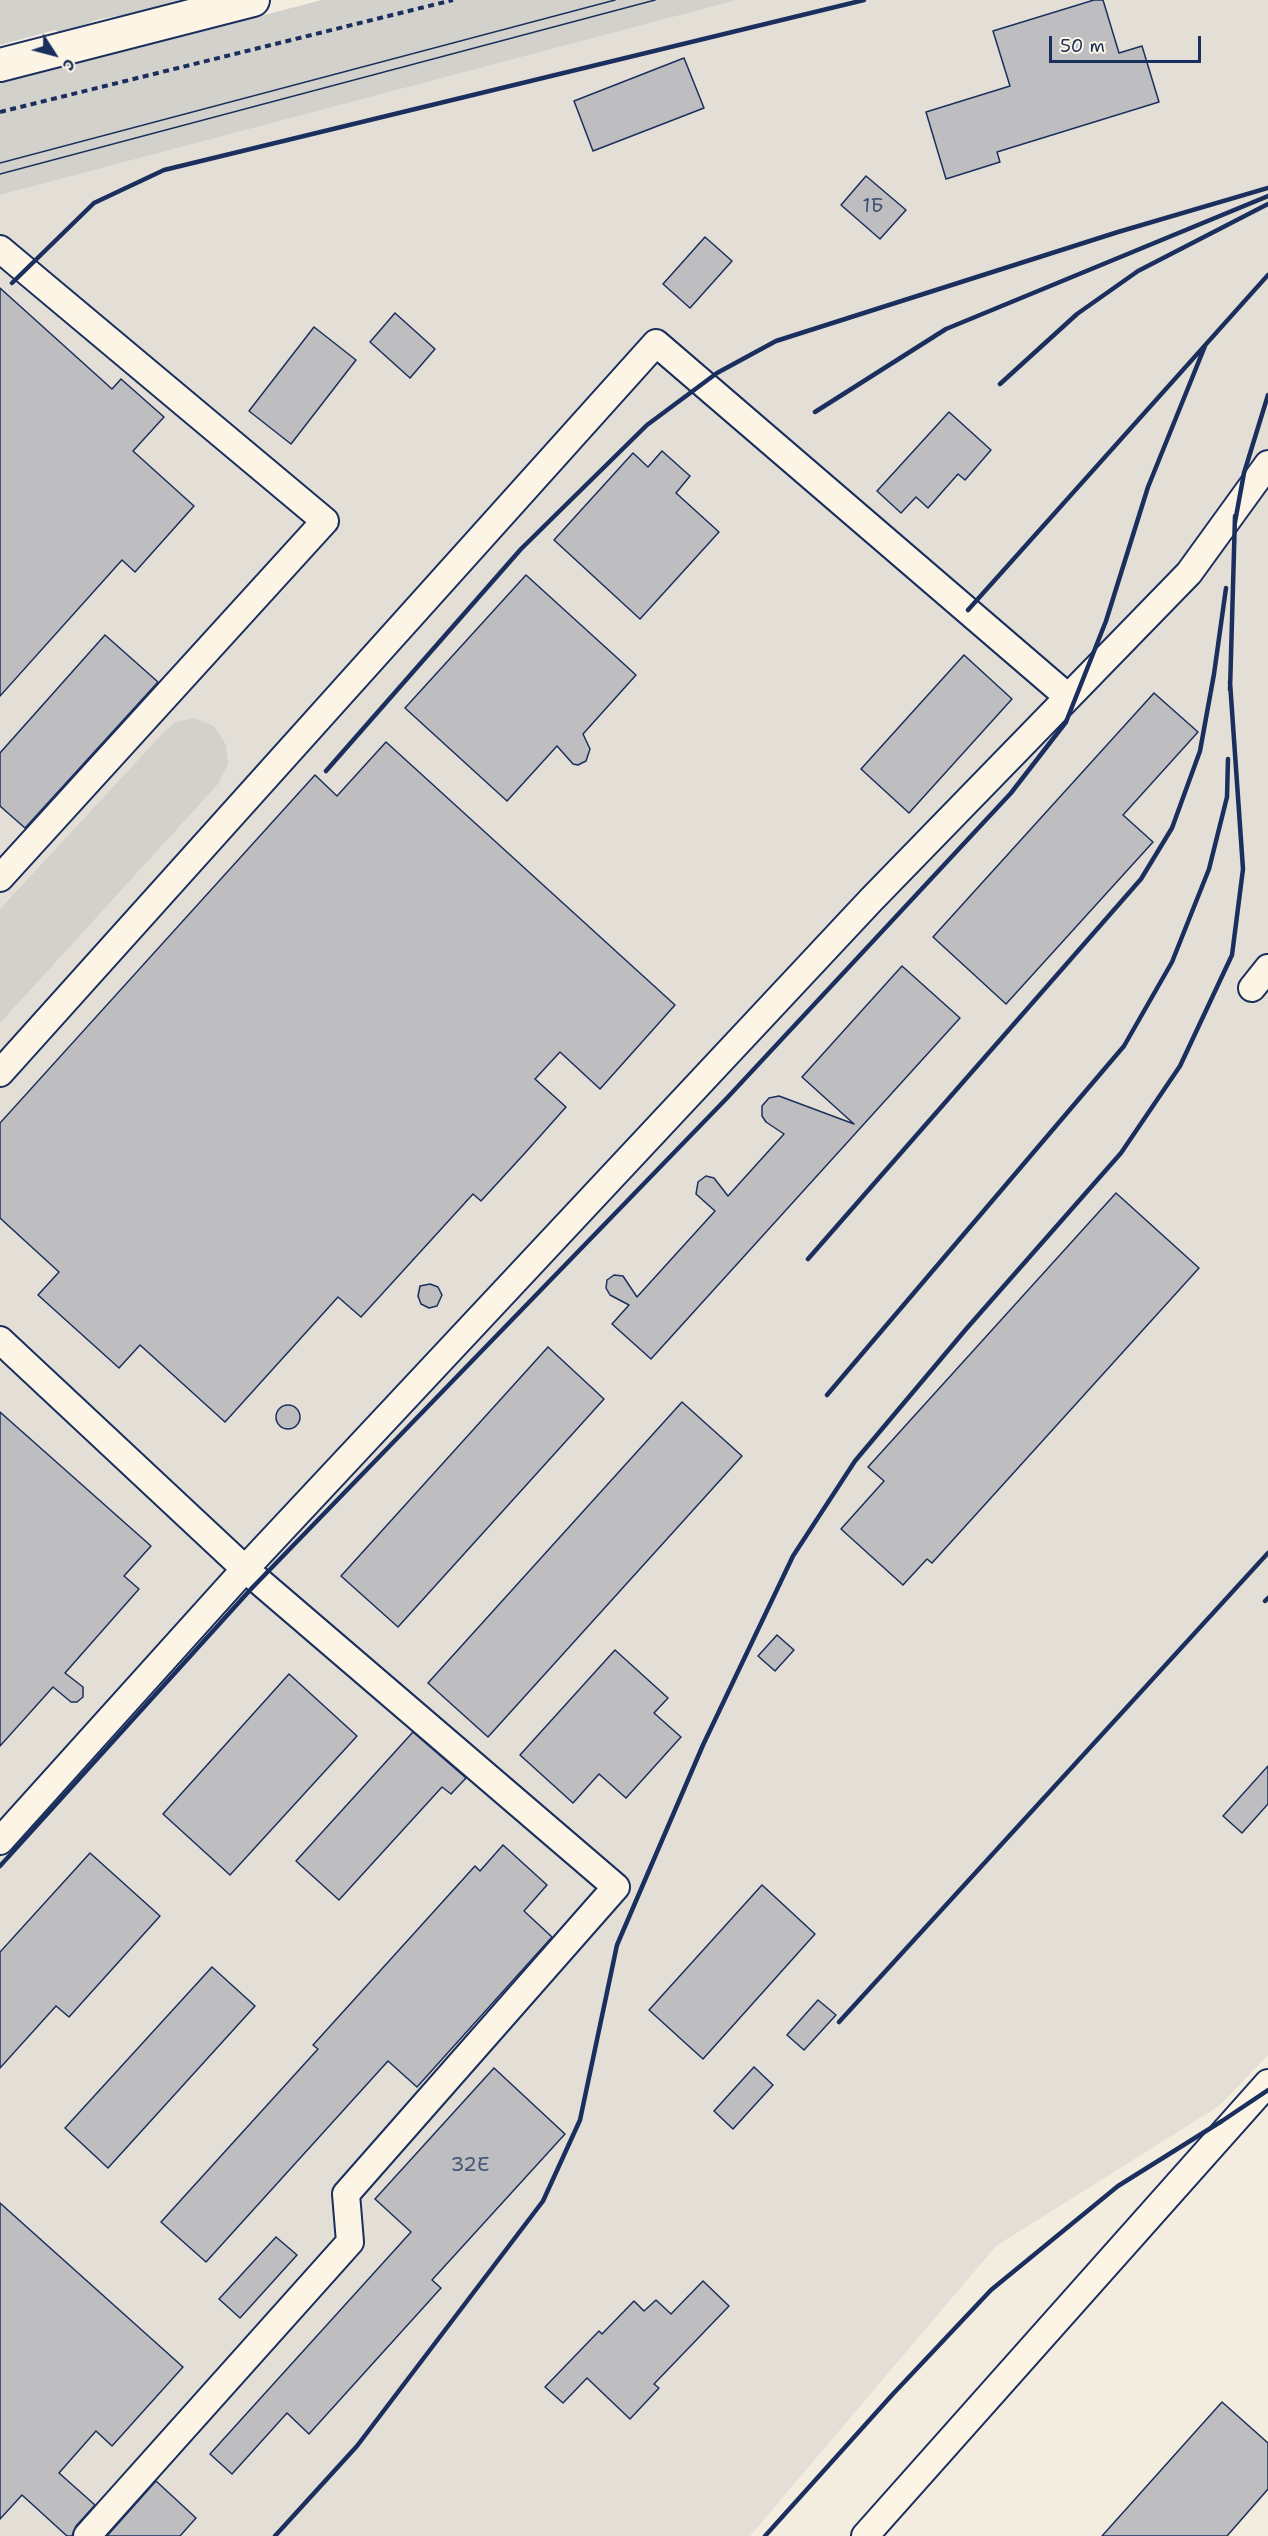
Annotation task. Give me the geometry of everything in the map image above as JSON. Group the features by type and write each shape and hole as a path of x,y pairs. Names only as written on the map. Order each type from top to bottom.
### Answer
{"main road":[{"path":"0,65 253,0"}],"street":[{"path":"0,249 325,521 0,878"},
{"path":"0,1073 656,343 1068,698"},
{"path":"0,1841 245,1569 871,900 1189,573 1268,464"},
{"path":"1252,988 1268,968"},
{"path":"0,1340 245,1569 616,1887 346,2194 350,2242 87,2536"},
{"path":"865,2536 1268,2083"}],"path":[{"path":"0,112 453,0"}],"shaded area":[{"path":"0,0 210,0 100,19 60,33 55,30 0,45"},
{"path":"322,0 737,0 0,195 0,83"},
{"path":"737,0 1268,0 1268,2055 1219,2106 996,2246 750,2536 0,2536 0,195"},
{"path":"195,718 214,726 226,745 228,764 218,784 0,1023 0,909 165,731 176,722"}],"building":[{"path":"1094,0 1103,0 1119,53 1142,46 1159,102 997,152 1000,162 946,179 926,112 1010,86 993,31"},
{"path":"684,58 704,108 593,151 574,101"},
{"path":"866,176 906,210 880,239 841,205"},
{"path":"705,237 732,261 690,308 663,284"},
{"path":"0,288 112,389 121,379 164,417 133,451 194,506 135,572 122,560 0,696"},
{"path":"395,313 435,349 410,378 370,342"},
{"path":"314,327 356,360 291,444 249,411"},
{"path":"949,412 991,450 965,480 958,474 928,508 916,497 901,513 877,491"},
{"path":"662,451 690,476 676,493 719,532 640,619 554,540 633,453 648,467"},
{"path":"526,575 636,675 583,734 590,749 586,761 578,765 573,764 557,746 507,801 405,708"},
{"path":"105,635 158,682 25,828 0,806 0,753"},
{"path":"964,655 1012,699 909,813 861,769"},
{"path":"1154,693 1198,732 1123,815 1153,842 1006,1004 933,937"},
{"path":"386,742 675,1005 600,1089 560,1052 535,1079 566,1107 525,1153 481,1201 473,1194 361,1317 338,1297 225,1422 140,1345 119,1368 38,1295 59,1272 0,1218 0,1123 315,775 337,796"},
{"path":"902,966 960,1018 651,1359 612,1324 629,1305 610,1295 606,1288 607,1280 614,1275 623,1276 637,1297 715,1211 696,1194 698,1182 706,1176 714,1178 728,1196 784,1134 766,1122 762,1116 762,1106 769,1098 779,1096 854,1124 802,1077"},
{"path":"1116,1193 1199,1268 932,1563 927,1559 903,1585 841,1529 884,1481 868,1467"},
{"path":"430,1284 438,1287 442,1295 437,1306 429,1308 421,1304 418,1296 420,1286"},
{"path":"548,1347 604,1399 398,1627 341,1576"},
{"path":"682,1402 742,1456 488,1737 428,1683"},
{"path":"288,1405 293,1406 299,1412 299,1422 293,1428 288,1429 283,1428 277,1422 276,1417 277,1412 283,1406"},
{"path":"0,1412 151,1546 124,1576 139,1589 65,1673 83,1687 83,1697 77,1702 71,1702 53,1687 0,1746"},
{"path":"777,1635 794,1650 775,1671 758,1656"},
{"path":"615,1650 668,1698 654,1713 681,1737 626,1798 599,1774 573,1803 520,1755"},
{"path":"289,1674 357,1736 230,1875 163,1814"},
{"path":"413,1732 466,1778 451,1794 442,1787 339,1900 296,1861"},
{"path":"1268,1766 1268,1804 1242,1833 1223,1816"},
{"path":"503,1845 547,1885 524,1911 552,1937 417,2087 388,2061 206,2262 161,2222 318,2049 313,2045 475,1866 480,1871"},
{"path":"90,1853 160,1916 69,2017 56,2006 0,2068 0,1952"},
{"path":"762,1885 815,1934 703,2059 649,2010"},
{"path":"212,1967 255,2006 108,2168 65,2128"},
{"path":"818,2000 836,2015 804,2050 787,2035"},
{"path":"754,2067 773,2085 733,2129 714,2111"},
{"path":"494,2068 565,2134 432,2280 441,2288 309,2434 287,2413 232,2474 210,2454 411,2232 375,2199"},
{"path":"0,2203 183,2367 112,2446 96,2431 59,2473 95,2505 76,2526 72,2536 67,2536 22,2495 0,2519"},
{"path":"276,2237 297,2255 240,2318 219,2299"},
{"path":"703,2281 729,2306 654,2384 659,2388 630,2419 587,2378 563,2403 545,2387 599,2331 602,2334 634,2301 644,2311 656,2300 671,2314"},
{"path":"1222,2402 1268,2443 1268,2489 1227,2536 1102,2536"},
{"path":"156,2481 196,2518 180,2536 107,2536"}],"tram line":[{"path":"0,163 615,0"},
{"path":"0,174 655,0"}],"railway":[{"path":"12,283 94,203 164,170 864,0"},
{"path":"326,771 521,549 647,425 717,373 776,341 1118,232 1268,188"},
{"path":"815,412 946,329 1268,196"},
{"path":"1000,384 1077,314 1138,271 1268,204"},
{"path":"968,610 1268,275"},
{"path":"0,1866 251,1589 727,1098 1011,793 1066,722 1106,621 1148,487 1205,346"},
{"path":"1235,522 1244,473 1268,395"},
{"path":"1230,690 1235,516"},
{"path":"808,1259 1141,879 1172,828 1200,751 1226,588"},
{"path":"275,2536 357,2446 543,2201 580,2120 617,1945 703,1745 793,1556 855,1461 967,1328 1121,1153 1180,1066 1232,955 1243,869 1230,682"},
{"path":"827,1395 1124,1046 1172,962 1209,869 1227,797 1228,759"},
{"path":"839,2022 1268,1553"},
{"path":"1265,1601 1268,1598"},
{"path":"765,2536 892,2395 991,2290 1118,2186 1268,2090"}]}
